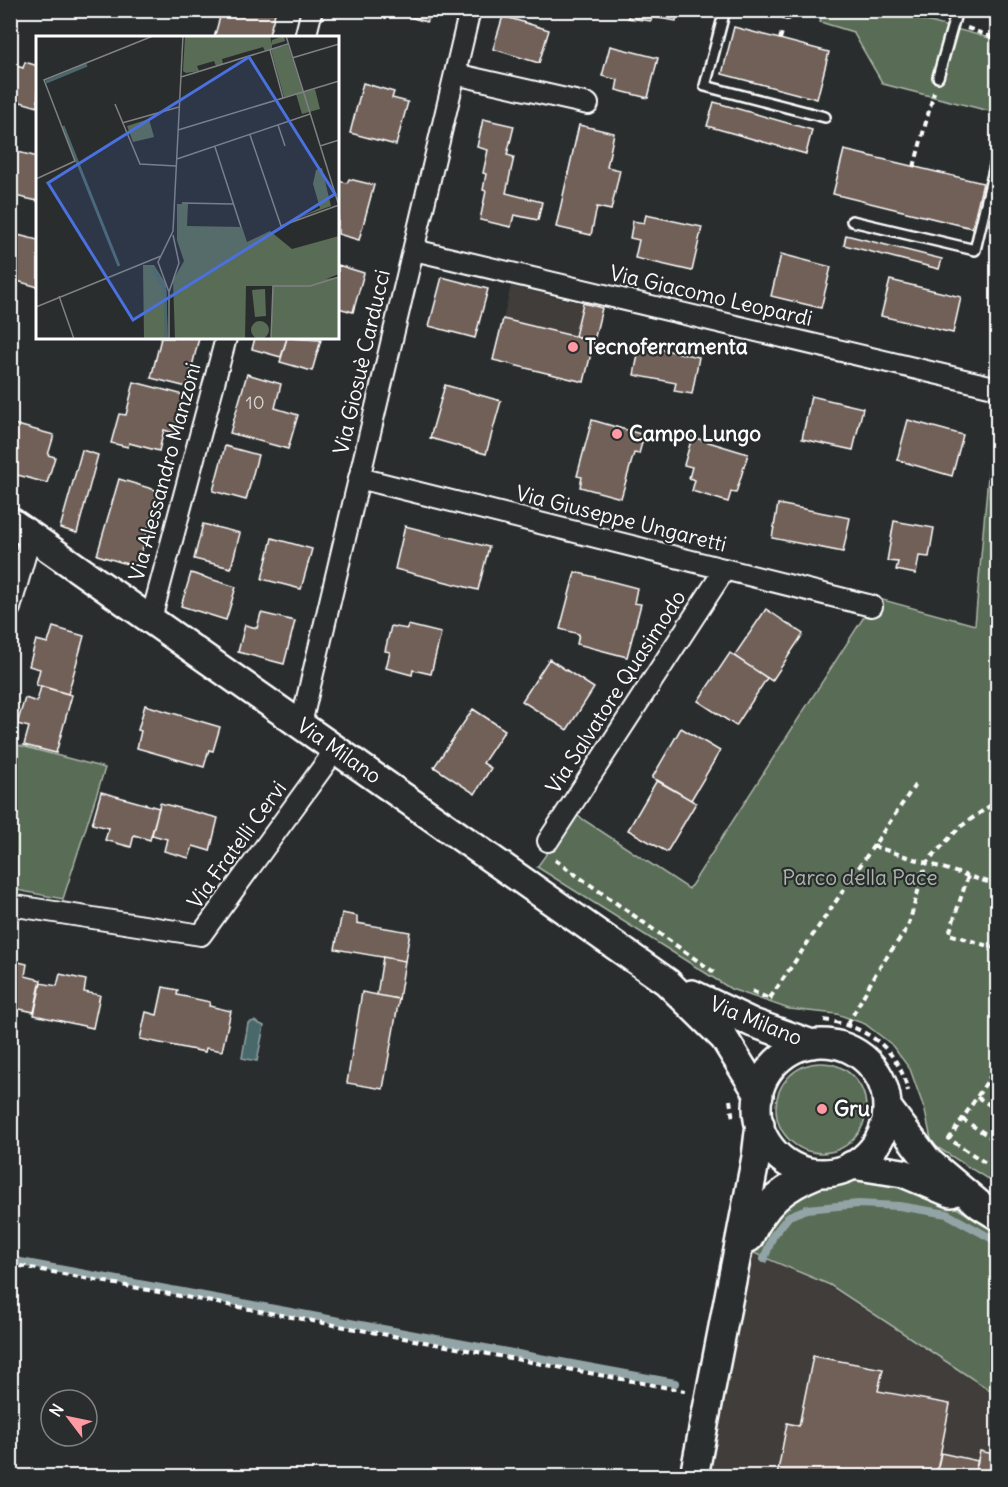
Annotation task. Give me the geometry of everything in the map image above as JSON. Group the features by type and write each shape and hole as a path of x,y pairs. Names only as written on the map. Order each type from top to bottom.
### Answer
{"street":[{"path":"306,36 312,10"},
{"name":"Via Giosuè Carducci","path":"301,724 470,10"},
{"path":"455,74 588,104"},
{"name":"Via Giacomo Leopardi","path":"414,250 998,388"},
{"name":"Via Alessandro Manzoni","path":"151,619 226,339"},
{"name":"Via Giuseppe Ungaretti","path":"359,478 872,606"},
{"path":"10,608 21,528"},
{"name":"Via Milano","path":"21,528 667,982 740,1018 812,1044 837,1045 864,1058 882,1082 887,1107 885,1122 878,1141 869,1153 852,1165 832,1172 819,1173 801,1169 785,1161 766,1141 760,1124 759,1095 766,1076 778,1061 790,1052 812,1044"},
{"name":"Via Salvatore Quasimodo","path":"549,848 724,569"},
{"name":"Via Fratelli Cervi","path":"10,904 201,935 336,749"},
{"name":"Via Milano","path":"667,982 724,1038 759,1095"},
{"name":"Via Milano","path":"887,1107 928,1161 989,1211"},
{"path":"694,1476 758,1149 760,1124"},
{"name":"Via Milano","path":"852,1165 909,1174 989,1211"},
{"path":"732,1278 757,1219 770,1200 786,1188 819,1173"}],"lane":[{"path":"725,10 705,86 825,117"},
{"path":"938,77 957,10"},
{"path":"852,221 975,250 998,153"}],"path":[{"path":"914,167 933,97"},
{"path":"998,428 991,496 998,497"},
{"path":"994,463 998,468"},
{"path":"998,612 993,696 998,724"},
{"path":"766,1004 915,785"},
{"path":"848,1024 877,971 908,927 926,863 960,827 998,800"},
{"path":"873,846 998,885"},
{"path":"549,848 723,979"},
{"path":"968,876 949,934 998,949"},
{"path":"742,987 778,1004"},
{"path":"998,1065 949,1139 998,1171"},
{"path":"992,1073 998,1076"},
{"path":"977,1096 998,1110"},
{"path":"962,1119 998,1142"},
{"path":"10,1264 686,1391"}],"shaded area":[{"path":"511,286 602,308 584,382 493,360"},
{"path":"743,1248 827,1285 997,1396 997,1476 691,1476"}],"green space":[{"path":"823,11 889,11 997,40 997,113 883,84 853,32 820,22"},
{"name":"Parco della Pace","path":"997,462 997,1185 932,1144 925,1111 910,1069 891,1044 865,1024 837,1014 789,1009 731,989 537,867 575,814 689,889 876,598 975,625 989,465"},
{"path":"10,743 105,768 63,899 11,889"},
{"path":"812,1063 830,1063 846,1070 859,1083 866,1099 866,1117 859,1133 846,1146 830,1153 812,1153 796,1146 783,1133 776,1117 776,1099 783,1083 796,1070"},
{"path":"859,1179 926,1190 997,1232 997,1395 830,1285 749,1251 786,1195"}],"water":[{"path":"254,1021 264,1026 257,1061 242,1058 248,1023"}],"building":[{"path":"222,10 276,10 269,36 215,36"},
{"path":"385,10 430,10 427,22"},
{"path":"629,10 678,10 676,21 652,17 651,21 628,18"},
{"path":"503,16 549,30 539,63 493,49"},
{"path":"734,27 829,52 817,99 722,74"},
{"path":"610,46 658,58 648,98 616,90 618,80 602,76"},
{"path":"25,62 36,65 36,106 10,99 10,64 23,68"},
{"path":"363,83 394,92 392,98 408,102 396,145 350,133"},
{"path":"714,102 812,130 806,154 707,126"},
{"path":"483,119 514,126 507,155 514,157 506,193 542,202 538,220 514,215 511,227 480,220 486,191 483,190 486,174 483,173 488,150 477,147"},
{"path":"579,125 614,133 607,167 620,170 611,210 597,207 591,235 556,227"},
{"path":"844,150 983,183 972,228 833,194"},
{"path":"14,151 36,156 36,201 10,195 10,164"},
{"path":"349,179 374,185 359,240 339,234 339,181 347,183"},
{"path":"646,215 702,227 692,271 635,258 639,240 630,238 633,221 644,223"},
{"path":"10,233 36,240 36,286 10,279"},
{"path":"846,235 942,259 939,269 844,245"},
{"path":"781,254 831,267 821,308 771,296"},
{"path":"339,265 364,273 353,312 339,308"},
{"path":"442,277 488,289 475,338 429,326"},
{"path":"890,280 961,297 953,333 881,316"},
{"path":"583,303 602,308 594,341 575,336"},
{"path":"503,319 594,341 584,382 493,360"},
{"path":"161,339 199,339 187,387 151,378"},
{"path":"255,339 287,339 281,357 252,349"},
{"path":"287,339 321,340 312,371 280,362"},
{"path":"640,345 699,357 692,394 674,391 676,383 634,375"},
{"path":"247,374 281,384 275,408 298,415 288,449 230,433"},
{"path":"134,382 184,395 174,433 164,430 159,451 129,443 128,447 111,443 119,414 126,415"},
{"path":"445,385 501,401 486,454 430,438"},
{"path":"811,396 863,408 853,450 802,439"},
{"path":"592,420 644,435 639,454 634,453 621,498 580,487 582,477 577,476"},
{"path":"908,420 963,435 952,476 897,460"},
{"path":"10,423 54,435 48,455 55,457 47,483 10,473"},
{"path":"692,437 748,454 736,493 731,492 728,502 692,491 695,480 689,478 692,467 684,465"},
{"path":"225,446 258,455 246,500 213,491"},
{"path":"82,450 98,455 77,533 60,528"},
{"path":"119,479 159,491 137,567 97,555"},
{"path":"778,504 850,518 843,552 772,538"},
{"path":"894,521 934,528 929,557 919,556 916,574 896,570 898,562 887,561"},
{"path":"203,524 240,533 231,568 194,559"},
{"path":"405,526 489,547 478,590 395,569"},
{"path":"272,538 312,549 301,589 262,579"},
{"path":"575,572 637,588 634,603 641,604 627,657 577,644 579,634 560,629"},
{"path":"191,573 236,587 226,620 181,606"},
{"path":"766,609 803,634 772,681 734,656"},
{"path":"261,613 295,621 284,664 238,652 245,625 257,628"},
{"path":"408,625 441,633 431,674 413,670 412,675 386,668 390,652 385,651 391,626 407,629"},
{"path":"53,627 84,636 68,694 36,685 40,669 29,666 36,640 48,643"},
{"path":"730,653 767,678 736,726 698,701"},
{"path":"549,659 594,688 567,730 522,701"},
{"path":"41,686 72,695 56,753 24,745 29,727 17,724 25,698 37,702"},
{"path":"145,705 220,727 213,751 209,750 204,767 137,748 141,731 138,730"},
{"path":"473,709 505,730 483,763 491,768 475,794 434,767"},
{"path":"681,728 720,751 691,800 652,778"},
{"path":"657,780 696,803 667,852 628,830"},
{"path":"101,792 159,808 150,840 134,835 131,847 105,840 109,828 92,824"},
{"path":"160,803 218,818 210,851 193,846 189,858 164,851 167,839 152,835"},
{"path":"342,913 357,916 357,923 410,932 405,961 335,949"},
{"path":"383,957 405,961 399,999 377,995"},
{"path":"10,960 27,964 25,976 41,980 34,1012 10,1007"},
{"path":"60,974 86,980 84,992 100,995 93,1028 34,1015 41,983 57,986"},
{"path":"163,987 178,990 177,995 210,1002 209,1006 231,1011 222,1051 206,1048 205,1052 140,1039 146,1012 157,1015"},
{"path":"362,992 399,999 383,1089 347,1083"},
{"path":"813,1356 883,1369 878,1391 950,1404 936,1476 777,1476 787,1423 799,1426"},
{"path":"980,1451 998,1455 998,1476 974,1476"},
{"path":"941,1453 978,1461 974,1476 936,1476"}],"waterway":[{"path":"764,1259 773,1236 789,1216 807,1209 858,1204 899,1206 947,1214 998,1242"},
{"path":"10,1260 675,1383"}],"place":[{"name":"Tecnoferramenta","path":"573,347"},
{"name":"Campo Lungo","path":"617,434"},
{"name":"Gru","path":"822,1109"}]}
